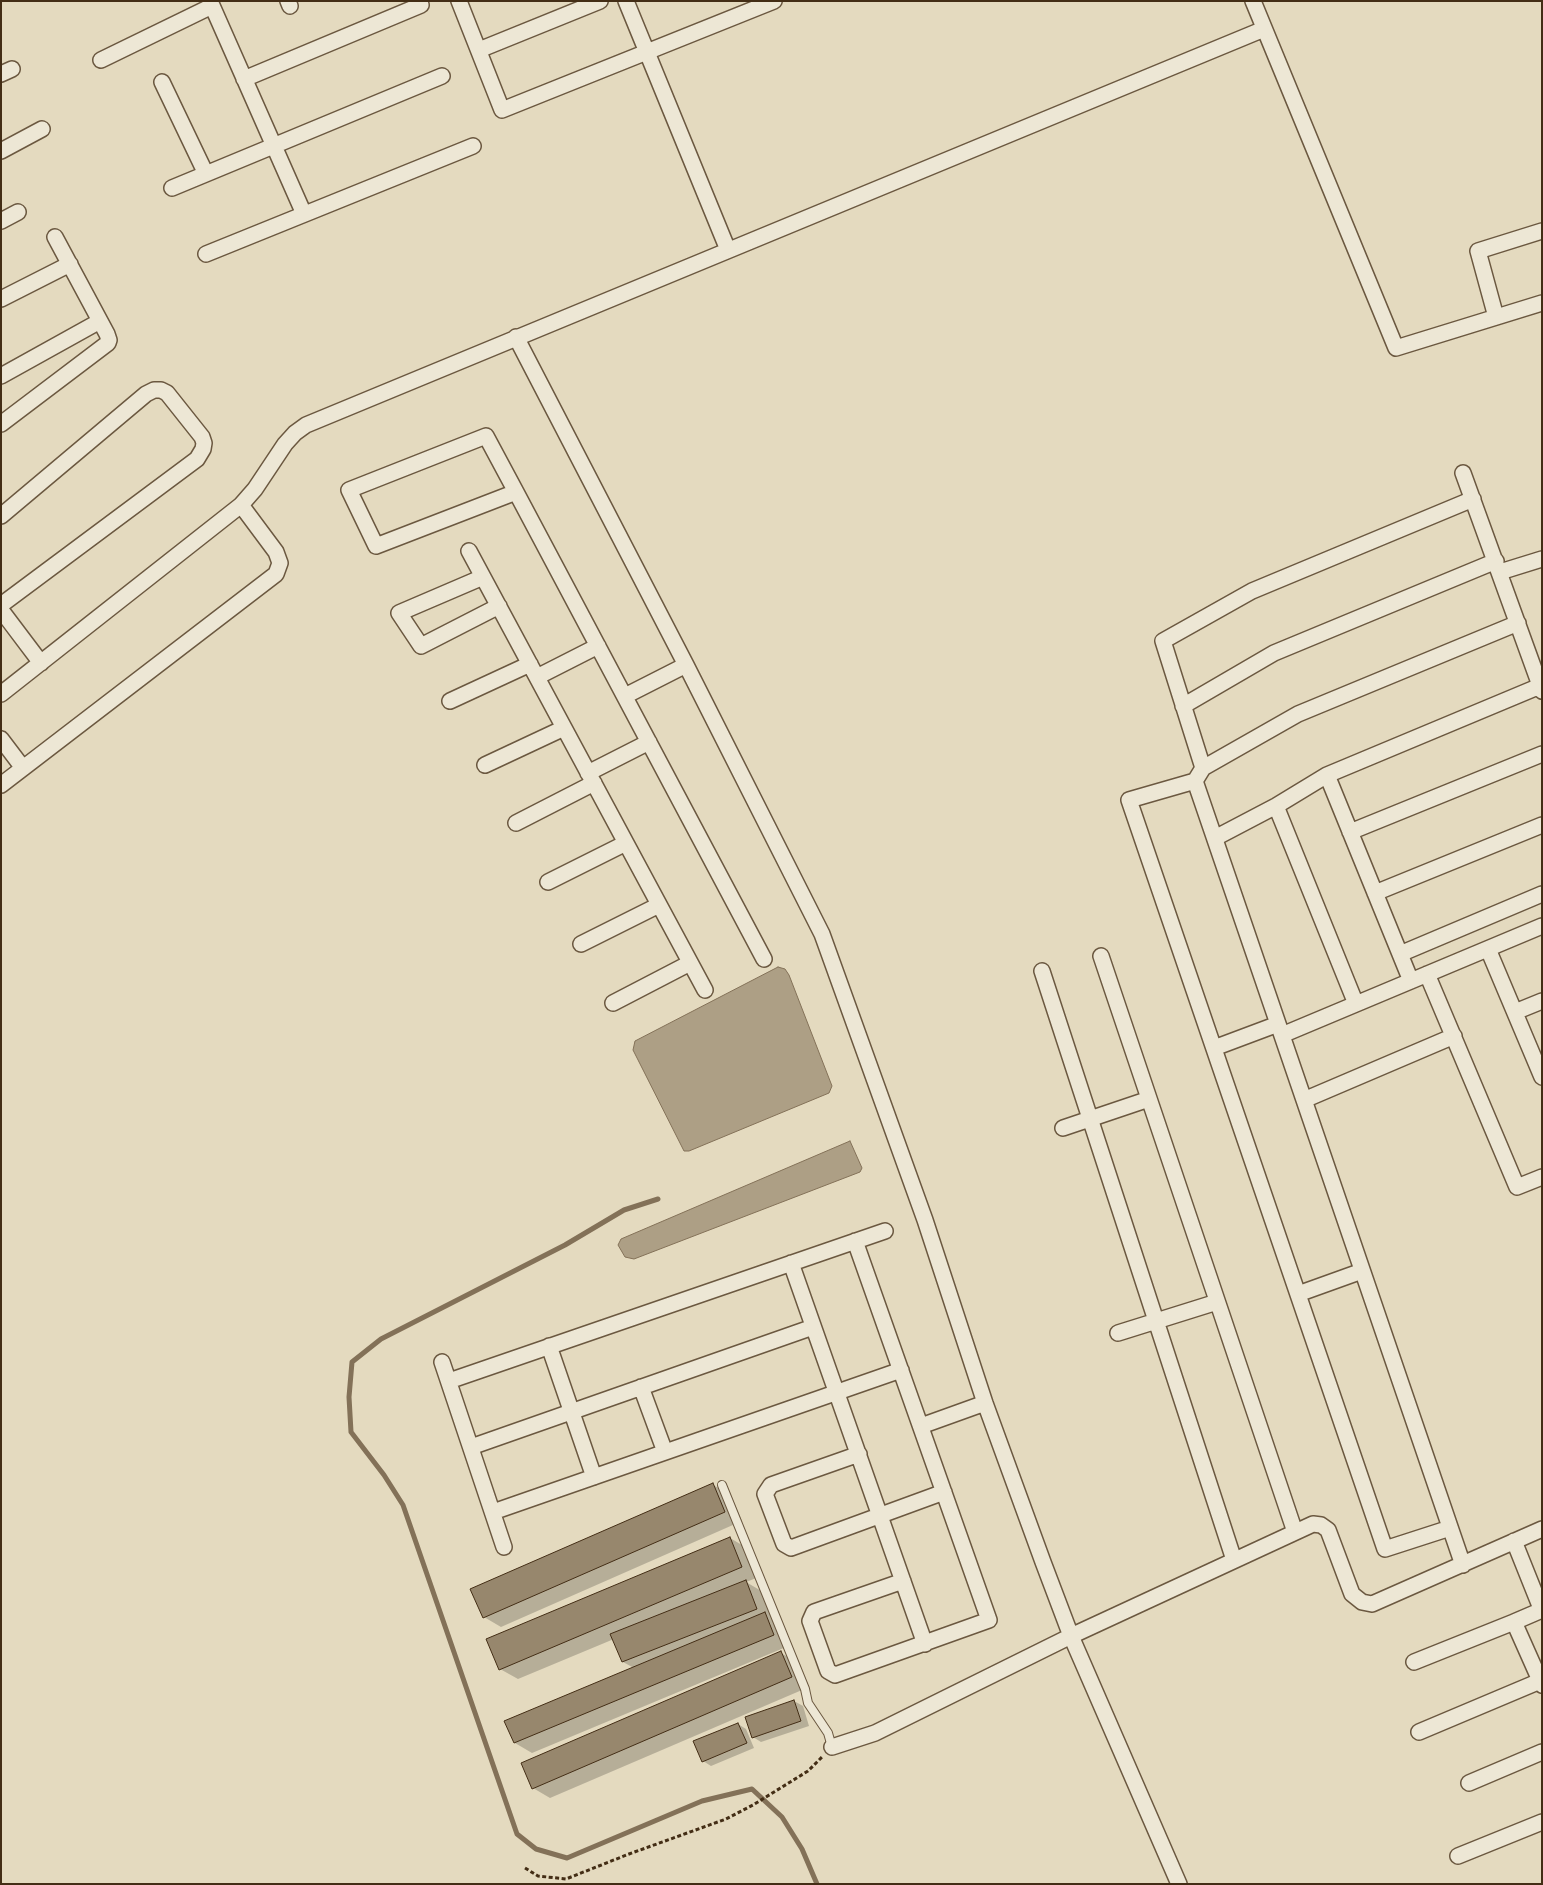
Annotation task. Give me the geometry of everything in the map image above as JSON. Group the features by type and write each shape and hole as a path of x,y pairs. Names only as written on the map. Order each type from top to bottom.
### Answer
{"street":[{"path":"459,1 502,110 774,1"},
{"path":"479,50 600,1"},
{"path":"626,1 728,250"},
{"path":"1253,1 1396,348 1542,303"},
{"path":"101,60 211,4 304,214"},
{"path":"244,79 421,5"},
{"path":"1,694 241,505 255,489 285,444 306,425 1264,29"},
{"path":"172,188 442,76"},
{"path":"162,82 206,174"},
{"path":"1,151 42,130"},
{"path":"206,254 473,146"},
{"path":"1,221 18,212"},
{"path":"1496,317 1478,251 1542,231"},
{"path":"1,424 108,343 109,340 55,237"},
{"path":"1,299 70,264"},
{"path":"1,376 100,321"},
{"path":"516,337 686,665 822,934 925,1220 985,1404 1071,1636 1179,1884"},
{"path":"1,516 146,394 154,390 161,390 167,393 202,437 203,449 197,459 1,605"},
{"path":"516,492 376,546 350,490 486,436 516,492 598,646 625,696 764,959"},
{"path":"1215,838 1276,806 1327,774 1541,689 1464,473"},
{"path":"1463,1565 1215,838 1183,706 1163,641 1252,591 1473,499"},
{"path":"1,785 276,574 280,563 276,552 241,505"},
{"path":"469,551 705,990"},
{"path":"1183,706 1274,653 1498,566 1542,560"},
{"path":"483,578 399,613 421,646 499,606"},
{"path":"1,610 41,663"},
{"path":"1450,1528 1386,1549 1129,800 1199,774 1298,714 1518,623"},
{"path":"450,701 598,646"},
{"path":"625,696 686,665"},
{"path":"485,765 564,728"},
{"path":"1,739 24,768"},
{"path":"516,823 649,742"},
{"path":"1350,832 1542,754"},
{"path":"1327,774 1411,981"},
{"path":"1276,806 1356,1004"},
{"path":"1376,893 1542,825"},
{"path":"548,882 626,843"},
{"path":"1400,954 1542,894"},
{"path":"581,944 659,906"},
{"path":"1214,1048 1280,1030 1356,1004 1542,926"},
{"path":"1488,949 1541,1072"},
{"path":"1101,956 1295,1532"},
{"path":"613,1003 690,963"},
{"path":"1042,971 1234,1560"},
{"path":"1427,974 1517,1187 1542,1177"},
{"path":"1515,1012 1542,1000"},
{"path":"1304,1100 1454,1036"},
{"path":"1063,1128 1149,1099"},
{"path":"449,1381 885,1230"},
{"path":"855,1241 990,1620 835,1675 828,1671 810,1621 814,1612 903,1581"},
{"path":"791,1263 926,1644"},
{"path":"1298,1294 1362,1271"},
{"path":"1118,1333 1217,1302"},
{"path":"471,1447 813,1327"},
{"path":"549,1346 594,1477"},
{"path":"442,1362 504,1547"},
{"path":"493,1512 901,1370"},
{"path":"641,1387 665,1452"},
{"path":"921,1426 985,1404"},
{"path":"858,1454 771,1485 765,1494 784,1544 791,1548 944,1492"},
{"path":"832,1747 875,1733 1071,1636 1313,1524 1325,1527 1328,1530 1352,1594 1362,1602 1372,1604 1542,1529"},
{"path":"1414,1662 1542,1610 1514,1542"},
{"path":"1419,1732 1541,1683 1514,1622"},
{"path":"1468,1783 1542,1752"},
{"path":"1458,1856 1542,1822"}],"lane":[{"path":"722,1486 805,1689 808,1703 828,1734 832,1747"}],"path":[{"path":"524,1868 538,1876 566,1879 726,1819 753,1805 808,1771 832,1747"}],"shaded area":[{"path":"778,967 785,969 789,975 832,1086 829,1093 689,1151 684,1151 633,1050 635,1041"},
{"path":"850,1141 862,1168 860,1172 634,1259 625,1257 618,1245 621,1239"}],"building":[{"path":"713,1483 725,1512 483,1618 470,1589"},
{"path":"730,1537 742,1567 499,1670 486,1639"},
{"path":"746,1580 757,1609 622,1662 610,1634"},
{"path":"765,1612 774,1635 514,1743 504,1721"},
{"path":"781,1651 792,1677 532,1789 521,1763"},
{"path":"794,1700 801,1721 752,1738 745,1717"},
{"path":"738,1723 747,1743 702,1762 693,1741"}],"waterway":[{"path":"658,1199 624,1210 565,1245 381,1339 352,1362 349,1397 351,1432 384,1475 403,1505 517,1834 536,1849 567,1858 702,1801 752,1789 782,1817 802,1849 817,1884"}]}
